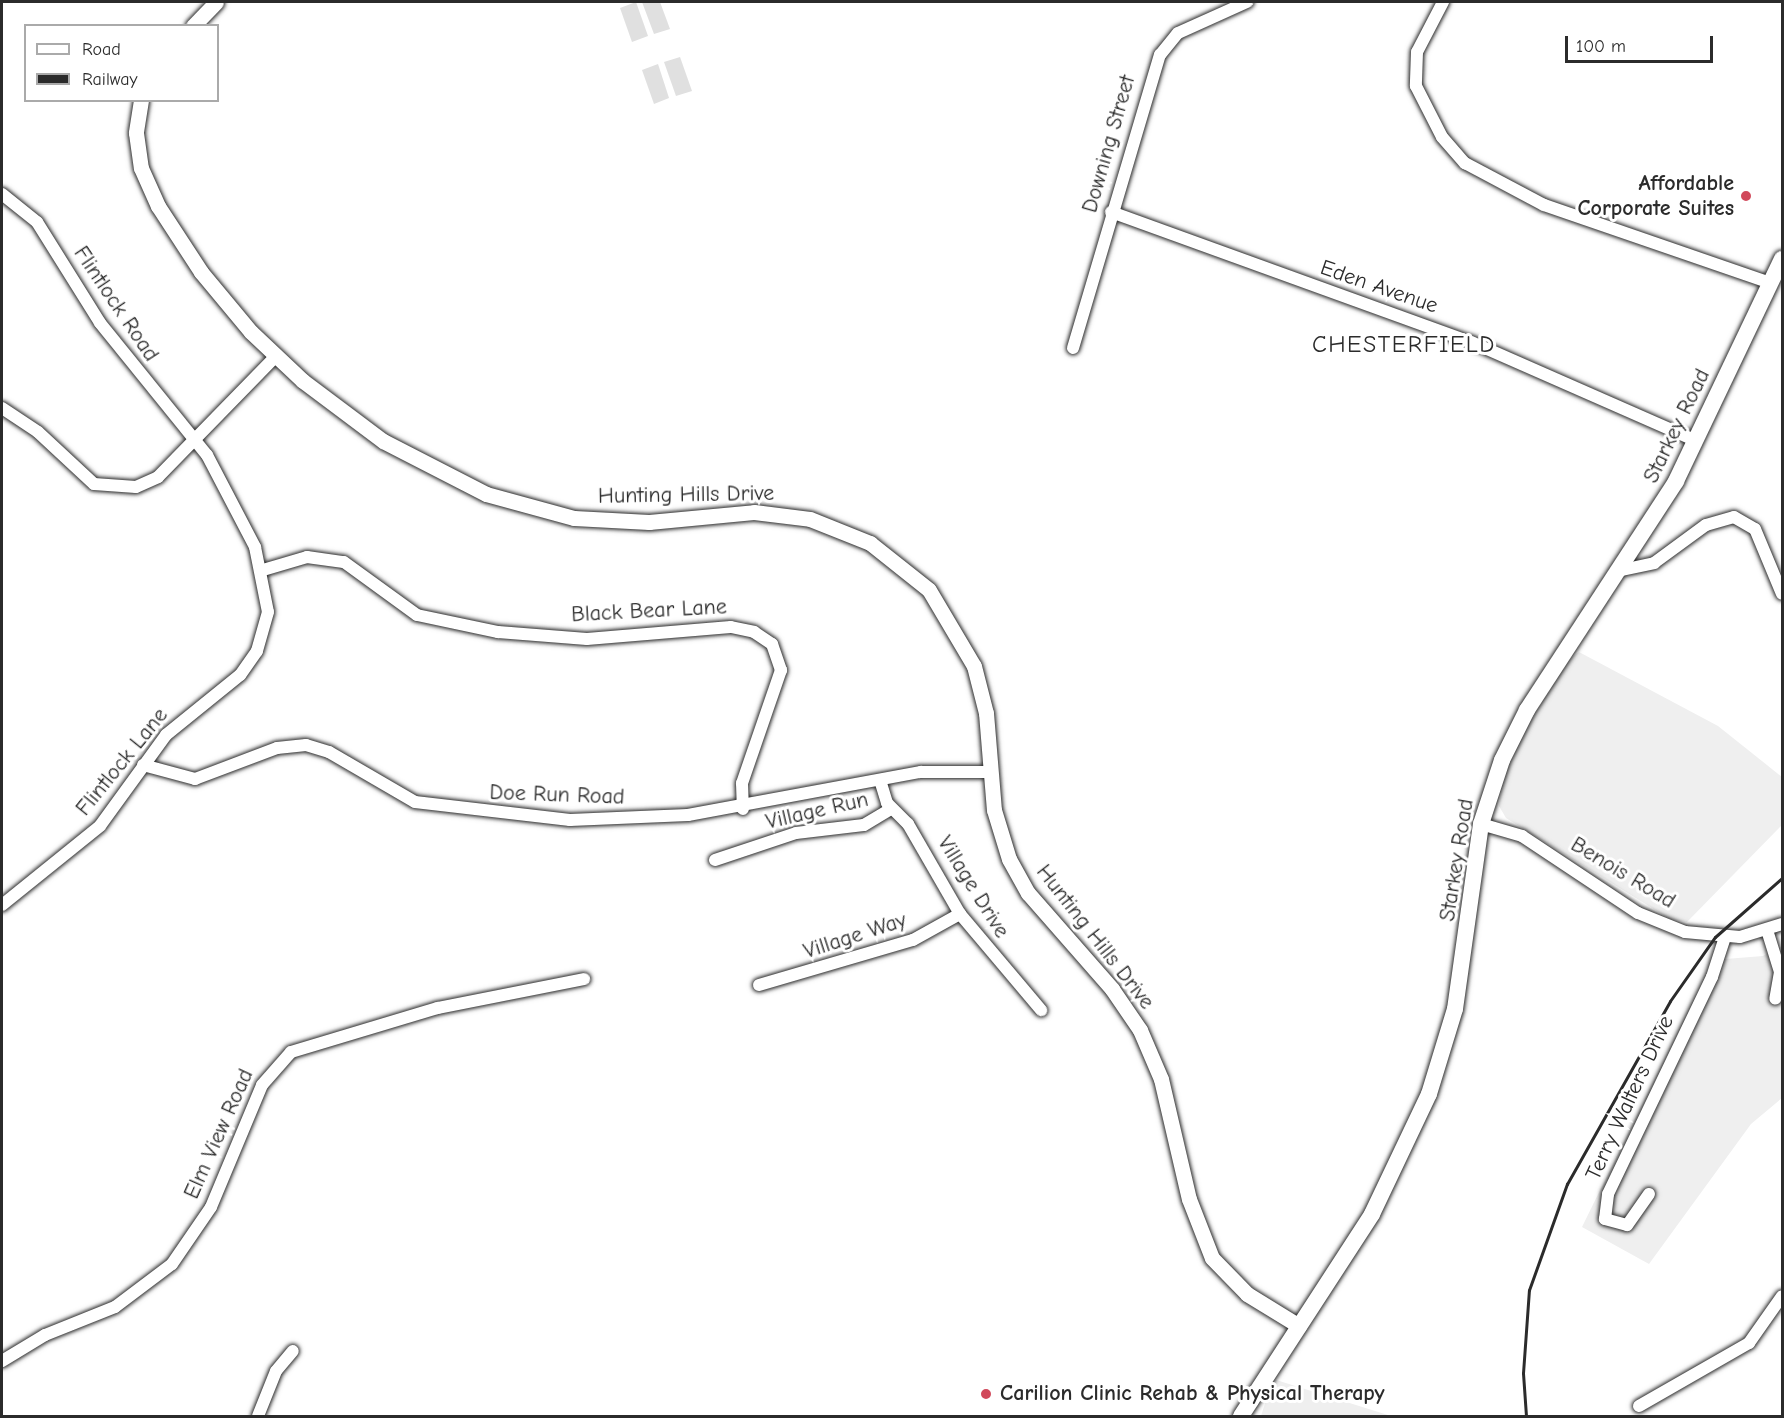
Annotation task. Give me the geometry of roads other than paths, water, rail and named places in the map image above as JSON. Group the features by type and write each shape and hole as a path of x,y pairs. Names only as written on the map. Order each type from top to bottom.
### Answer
{"main road":[{"name":"Starkey Road","path":"1241,1416 1372,1214 1429,1094 1463,969 1481,824 1502,760 1527,710 1622,570 1696,441 1782,258"}],"street":[{"path":"195,24 216,2"},
{"name":"Downing Street","path":"1073,348 1111,212 1163,48 1178,33 1247,2"},
{"path":"1443,2 1417,52 1416,86 1442,137 1465,163 1498,185 1544,205 1771,284"},
{"name":"Hunting Hills Drive","path":"141,102 137,151 158,206 225,303 276,356 383,441 453,480 515,505 621,522 782,514 832,526 870,543 929,590 968,649 982,691 990,772 1000,833 1021,882 1112,989 1152,1054 1203,1242 1233,1283 1299,1326"},
{"name":"Flintlock Road","path":"2,194 37,222 100,323 195,439"},
{"name":"Eden Avenue","path":"1111,212 1471,342 1696,441"},
{"path":"2,408 38,432 84,478 114,489 154,480 276,356"},
{"name":"Flintlock Lane","path":"2,905 100,826 143,765 182,720 250,662 267,626 263,570 241,516 195,439"},
{"path":"1622,570 1654,563 1706,525 1734,517 1755,529 1782,594"},
{"name":"Black Bear Lane","path":"263,570 307,557 337,560 417,615 498,632 587,639 731,627 754,632 772,644 781,670 742,783 743,809"},
{"name":"Doe Run Road","path":"143,765 195,779 278,748 306,745 329,752 397,795 465,812 615,819 743,809 880,780 945,770 990,772"},
{"name":"Village Drive","path":"880,780 891,809 908,824 960,914 1041,1010"},
{"name":"Village Run","path":"715,860 796,833 864,825 891,809"},
{"name":"Benois Road","path":"1481,824 1522,836 1659,923 1725,937 1767,930 1782,924"},
{"name":"Village Way","path":"759,985 913,940 960,914"},
{"path":"1767,930 1780,972 1775,999"},
{"name":"Terry Walters Drive","path":"1649,1194 1628,1226 1605,1219 1608,1194 1712,977 1725,937"},
{"name":"Elm View Road","path":"2,1361 45,1335 116,1308 172,1264 211,1207 262,1085 291,1052 438,1008 584,979"},
{"path":"1639,1406 1749,1343 1782,1296"},
{"path":"258,1416 276,1371 293,1351"}],"railway":[{"path":"1526,1416 1523,1373 1529,1290 1567,1184 1670,1001 1715,937 1782,878"}],"place":[{"name":"Affordable Corporate Suites","path":"1746,196"},
{"name":"Carilion Clinic Rehab & Physical Therapy","path":"986,1394"}],"district":[{"name":"CHESTERFIELD","path":"1404,345"}]}
